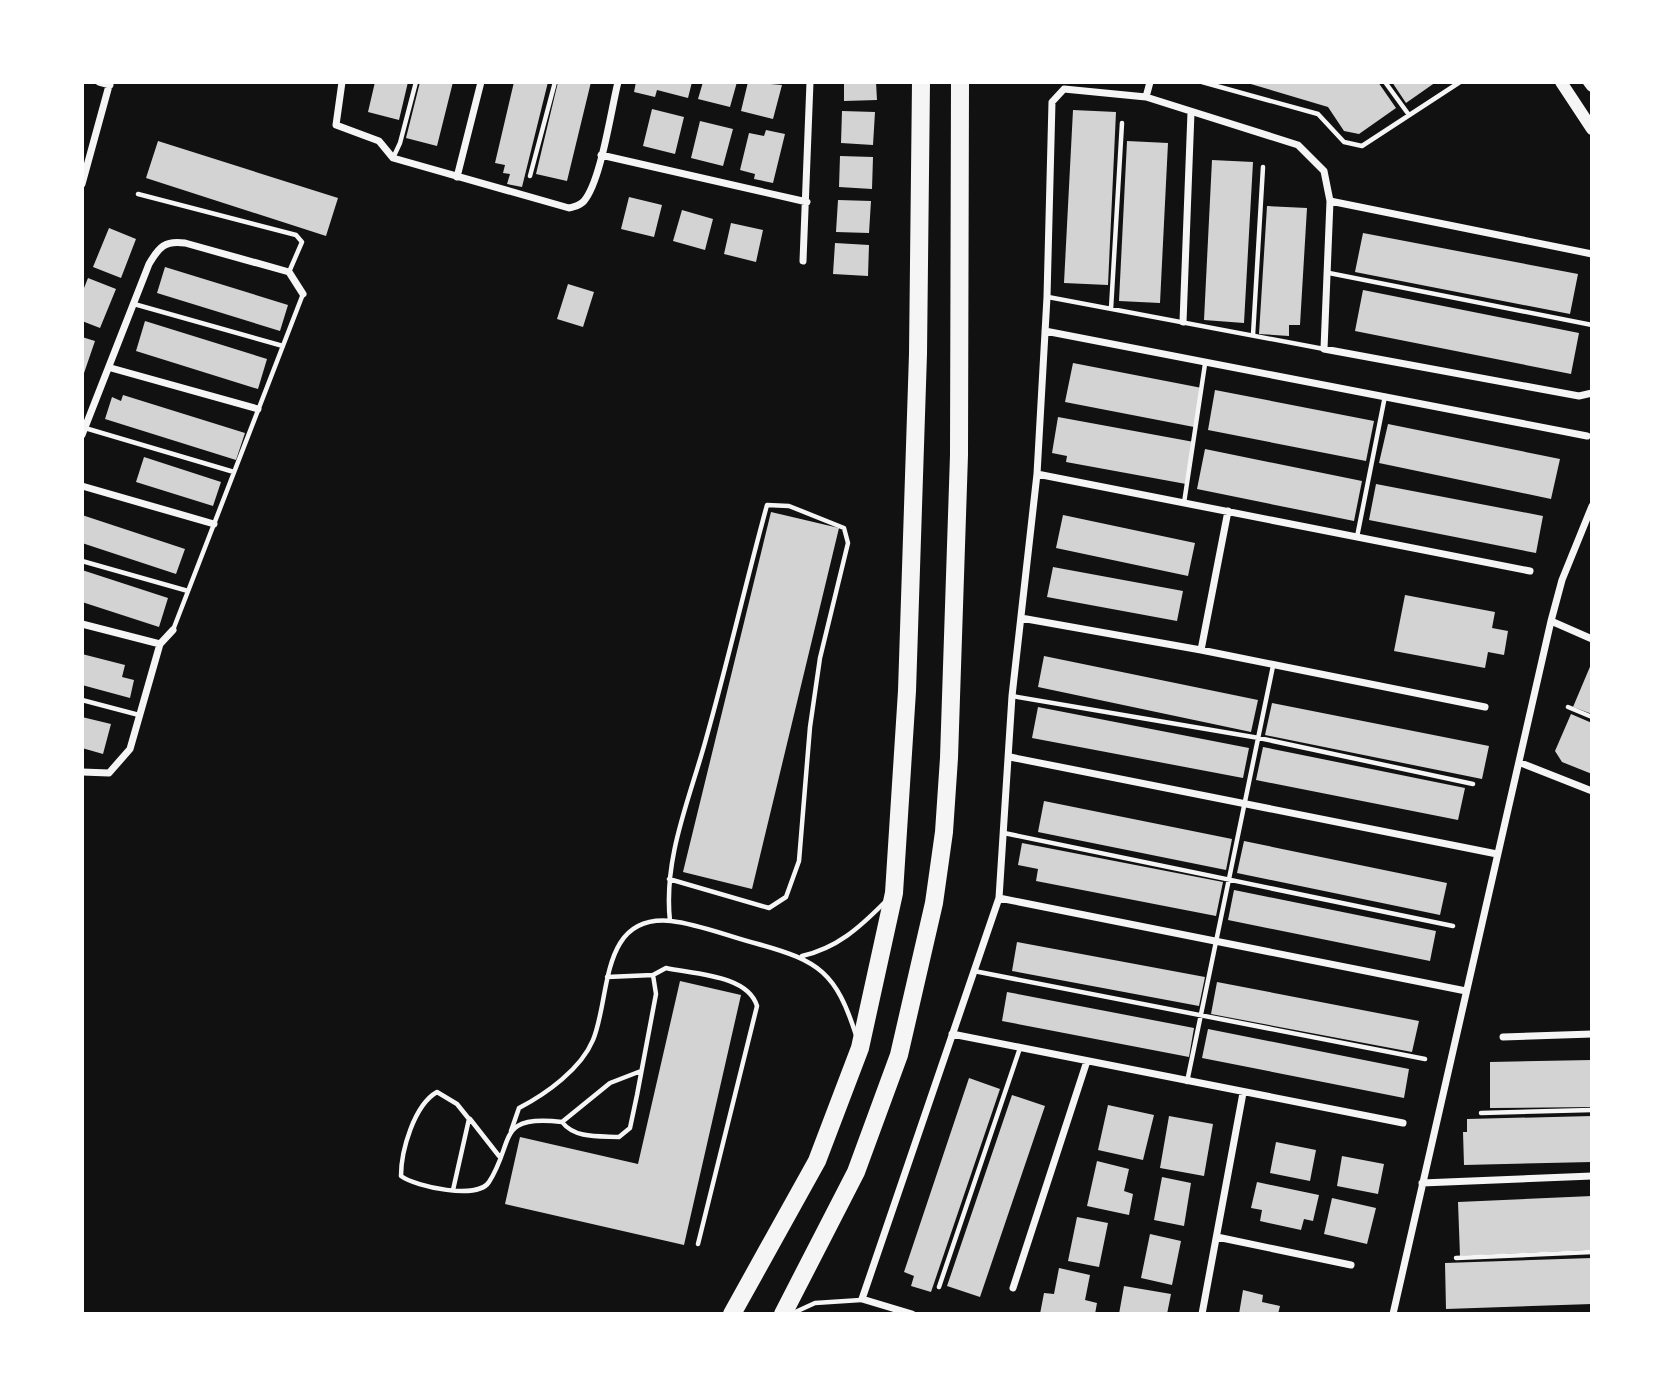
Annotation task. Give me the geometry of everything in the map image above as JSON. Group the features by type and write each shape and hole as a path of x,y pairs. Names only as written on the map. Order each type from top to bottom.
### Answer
{"highway":[{"path":"732,1314 817,1161 860,1048 894,893 907,691 918,354 921,82"},
{"path":"783,1314 856,1172 899,1055 936,891 944,832 948,758 958,468 960,82"}],"street":[{"path":"82,184 110,83 99,82"},
{"path":"342,82 334,122 337,126 380,141 393,158 569,208 580,205 587,198 601,155 618,82"},
{"path":"457,177 481,82"},
{"path":"803,261 810,82"},
{"path":"1146,97 1150,82"},
{"path":"1561,82 1592,129"},
{"path":"912,1314 862,1300 999,898 1012,695 1037,474 1047,297 1052,102 1064,89 1146,97 1297,145 1324,171 1330,201 1324,349 1578,396 1592,393"},
{"path":"1183,322 1191,112"},
{"path":"601,155 807,202"},
{"path":"1330,201 1592,254"},
{"path":"84,431 159,246 172,242 185,243 289,272 303,294"},
{"path":"1045,331 1587,436"},
{"path":"111,368 258,409"},
{"path":"1037,474 1530,570"},
{"path":"82,486 214,524"},
{"path":"1393,1314 1497,854 1521,763 1551,621 1562,580 1592,506"},
{"path":"1201,650 1228,512"},
{"path":"1021,618 1201,650 1485,707"},
{"path":"1551,621 1592,639"},
{"path":"82,624 160,644"},
{"path":"82,772 109,773 130,749 160,644 173,630"},
{"path":"1010,757 1497,854"},
{"path":"1521,763 1592,790"},
{"path":"999,898 1466,991"},
{"path":"952,1034 1403,1124"},
{"path":"1503,1037 1592,1034"},
{"path":"1013,1287 1087,1062"},
{"path":"1202,1314 1243,1093"},
{"path":"1422,1183 1592,1176"},
{"path":"1217,1237 1351,1265"}],"lane":[{"path":"393,158 401,143 416,82"},
{"path":"530,176 555,82"},
{"path":"1202,82 1318,114 1344,142 1362,146 1460,82"},
{"path":"1385,82 1409,115"},
{"path":"1111,309 1122,123"},
{"path":"1253,335 1263,167"},
{"path":"138,194 296,234 302,242 289,272"},
{"path":"1329,273 1592,325"},
{"path":"173,630 303,294"},
{"path":"1047,297 1324,349"},
{"path":"134,304 282,346"},
{"path":"1184,503 1205,364"},
{"path":"1357,537 1385,395"},
{"path":"84,431 234,472"},
{"path":"669,879 769,908 786,897 799,861 810,727 820,658 848,544 844,527 789,506 767,505 707,737 675,845 669,879 667,892 670,921"},
{"path":"82,561 188,591"},
{"path":"1187,1082 1273,666"},
{"path":"1012,695 1259,738 1473,784"},
{"path":"82,700 139,715"},
{"path":"1568,707 1592,717"},
{"path":"1004,833 1453,926"},
{"path":"802,956 828,950 859,928 894,893"},
{"path":"499,1156 457,1104 437,1092 425,1099 401,1160 401,1176 410,1182 453,1190 480,1190 488,1184 519,1108 534,1100 584,1057 593,1040 607,977 623,936 647,923 670,921 802,956 833,981 849,1015 860,1048"},
{"path":"607,977 653,975 666,968 742,985 754,993 757,1006 698,1244"},
{"path":"974,971 1425,1059"},
{"path":"562,1122 568,1130 589,1136 619,1137 630,1128 656,994 653,975"},
{"path":"939,1287 1020,1048"},
{"path":"511,1131 534,1119 562,1122 610,1083 641,1070"},
{"path":"1481,1113 1592,1110"},
{"path":"453,1190 469,1119"},
{"path":"1456,1258 1592,1252"},
{"path":"791,1314 816,1303 862,1300"}],"building":[{"path":"375,82 408,82 399,120 368,112"},
{"path":"420,82 453,82 437,146 406,138"},
{"path":"514,82 548,82 522,187 507,184 510,174 503,173 505,165 495,163"},
{"path":"558,82 591,82 567,181 536,174"},
{"path":"636,82 692,82 688,98 657,90 655,97 634,92"},
{"path":"703,82 737,82 730,107 698,99"},
{"path":"748,82 782,85 773,119 741,111"},
{"path":"844,82 876,82 877,100 844,101"},
{"path":"1244,82 1378,82 1396,108 1359,134 1344,131 1328,107"},
{"path":"1392,82 1436,82 1406,103"},
{"path":"652,109 684,117 675,154 643,146"},
{"path":"1073,110 1116,112 1108,285 1064,283"},
{"path":"842,111 875,112 873,145 841,143"},
{"path":"700,121 733,129 723,166 691,158"},
{"path":"766,130 785,134 773,183 754,179 755,174 740,170 749,133 764,136"},
{"path":"158,141 338,198 326,236 146,178"},
{"path":"1127,141 1168,143 1160,303 1119,301"},
{"path":"840,156 873,157 872,189 839,187"},
{"path":"1212,160 1253,162 1244,323 1204,320"},
{"path":"629,197 662,205 654,237 621,229"},
{"path":"838,200 871,201 869,233 836,232"},
{"path":"1267,206 1307,208 1300,325 1289,325 1289,336 1259,334"},
{"path":"682,210 713,219 705,250 673,241"},
{"path":"731,223 763,230 756,262 724,254"},
{"path":"109,228 136,239 121,278 93,267"},
{"path":"1363,233 1578,274 1570,314 1355,272"},
{"path":"835,243 869,245 868,276 833,274"},
{"path":"165,267 288,305 280,331 157,293"},
{"path":"88,278 116,289 100,328 82,321 82,293"},
{"path":"568,284 594,292 583,327 557,319"},
{"path":"1363,290 1579,333 1571,374 1355,331"},
{"path":"145,321 267,359 258,389 136,351"},
{"path":"82,337 95,341 83,376 82,376"},
{"path":"1073,363 1202,388 1194,427 1065,402"},
{"path":"1215,390 1374,421 1366,461 1208,430"},
{"path":"123,395 245,433 236,460 105,419 112,397 121,401"},
{"path":"1058,417 1194,442 1186,484 1066,462 1067,456 1052,453"},
{"path":"1388,424 1560,459 1551,499 1379,463"},
{"path":"1205,449 1362,481 1354,521 1197,489"},
{"path":"144,457 221,482 213,506 136,482"},
{"path":"1376,484 1543,516 1536,553 1369,520"},
{"path":"771,512 839,528 752,889 683,872"},
{"path":"82,515 185,549 176,574 82,543"},
{"path":"1063,515 1195,543 1188,576 1056,548"},
{"path":"1053,567 1183,591 1177,621 1047,597"},
{"path":"82,570 168,598 159,627 82,602"},
{"path":"1405,595 1495,612 1492,628 1508,631 1504,655 1488,652 1485,668 1394,651"},
{"path":"82,654 125,665 122,677 134,680 130,698 82,685"},
{"path":"1044,656 1258,700 1251,732 1038,687"},
{"path":"1592,662 1592,714 1573,707"},
{"path":"1272,703 1489,746 1482,779 1265,735"},
{"path":"1038,707 1249,748 1243,778 1032,738"},
{"path":"1571,714 1592,723 1592,774 1562,762 1555,751"},
{"path":"82,717 111,724 103,754 82,748"},
{"path":"1263,747 1465,788 1458,820 1256,780"},
{"path":"1044,801 1232,839 1226,870 1038,832"},
{"path":"1244,841 1447,883 1440,915 1237,873"},
{"path":"1022,843 1223,882 1216,916 1036,881 1038,869 1018,865"},
{"path":"1234,890 1436,931 1430,961 1228,920"},
{"path":"1017,942 1205,977 1199,1006 1012,971"},
{"path":"680,981 741,995 684,1245 505,1204 520,1137 638,1164"},
{"path":"1217,982 1419,1021 1412,1052 1211,1014"},
{"path":"1007,992 1194,1028 1189,1057 1002,1021"},
{"path":"1208,1029 1409,1069 1404,1098 1202,1058"},
{"path":"1592,1060 1592,1107 1490,1108 1490,1062"},
{"path":"969,1078 1000,1089 931,1292 911,1286 914,1276 904,1272"},
{"path":"1012,1095 1045,1106 980,1297 947,1286"},
{"path":"1108,1105 1154,1115 1143,1160 1098,1150"},
{"path":"1169,1116 1213,1124 1204,1176 1160,1168"},
{"path":"1592,1116 1592,1162 1464,1165 1463,1132 1467,1132 1467,1119"},
{"path":"1276,1142 1316,1150 1310,1181 1270,1173"},
{"path":"1342,1156 1384,1164 1378,1194 1337,1186"},
{"path":"1097,1161 1129,1169 1124,1191 1133,1194 1129,1215 1087,1206"},
{"path":"1162,1177 1191,1183 1184,1226 1154,1220"},
{"path":"1257,1182 1319,1195 1313,1221 1304,1219 1301,1230 1260,1221 1262,1210 1251,1208"},
{"path":"1592,1196 1592,1250 1460,1256 1458,1202"},
{"path":"1332,1198 1376,1208 1367,1244 1324,1234"},
{"path":"1077,1217 1108,1223 1099,1267 1068,1261"},
{"path":"1150,1234 1181,1241 1172,1285 1141,1278"},
{"path":"1592,1258 1592,1304 1446,1309 1445,1263"},
{"path":"1059,1268 1090,1275 1085,1300 1097,1303 1095,1314 1040,1314 1044,1293 1054,1294"},
{"path":"1124,1286 1171,1294 1167,1314 1119,1314"},
{"path":"1243,1290 1263,1295 1262,1302 1280,1306 1278,1314 1239,1314"}]}
